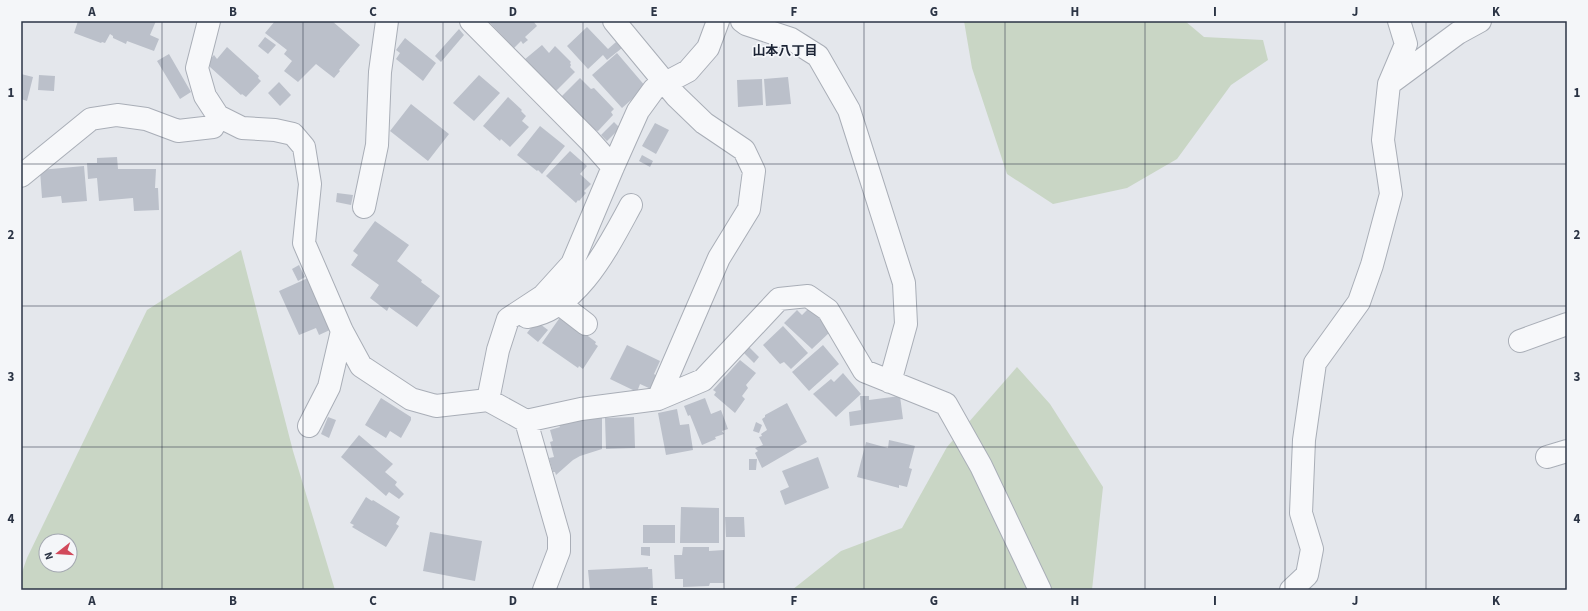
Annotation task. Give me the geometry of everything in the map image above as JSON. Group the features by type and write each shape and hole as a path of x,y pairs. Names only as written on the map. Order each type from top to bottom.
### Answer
{"street":[{"path":"209,21 197,68 206,96 218,116 242,128 275,130 293,134 304,147 310,184 304,243 342,331 361,366 411,399 436,406 488,400 526,421 581,409 658,399 703,380 779,299 808,296 828,310 864,370 946,404 984,474 1040,590"},
{"path":"364,207 377,145 380,72 387,21"},
{"path":"471,21 589,140 613,167"},
{"path":"614,21 676,96 704,123 744,150 754,171 749,209 719,258 658,399"},
{"path":"488,400 498,350 508,319 543,296 572,264 638,111 654,89 688,71 708,48 718,21"},
{"path":"742,21 746,24 791,39 818,56 849,110 904,283 906,324 890,382"},
{"path":"1291,590 1307,575 1312,549 1301,513 1304,440 1315,363 1359,302 1372,265 1391,194 1383,140 1389,84 1406,44 1399,21"},
{"path":"1389,84 1458,33 1480,21"},
{"path":"21,176 91,119 117,116 146,119 178,131 213,127 218,116"},
{"path":"508,319 535,316 560,304 582,284 606,251 631,205"},
{"path":"560,304 586,324"},
{"path":"1520,341 1567,324"},
{"path":"309,426 329,387 342,331"},
{"path":"526,421 559,536 559,551 544,590"}],"green space":[{"path":"964,21 1185,21 1204,37 1263,40 1268,60 1231,85 1177,159 1127,188 1053,204 1007,174 972,68"},
{"path":"241,250 293,451 335,590 21,590 21,575 38,535 38,573 78,573 78,533 39,533 147,310"},
{"path":"1017,367 1050,404 1103,487 1092,590 792,590 841,551 902,528 947,447"}],"building":[{"path":"78,21 156,21 150,35 159,39 154,51 127,41 126,44 113,38 110,34 105,43 101,43 74,33"},
{"path":"275,21 332,21 360,45 334,78 316,64 298,82 284,71 292,61 284,54 287,50 265,33"},
{"path":"492,21 533,21 537,26 525,37 528,40 523,44 521,41 514,48 490,23"},
{"path":"587,27 608,49 616,42 622,48 607,60 603,55 588,69 567,46"},
{"path":"459,29 464,35 441,62 435,56"},
{"path":"265,37 276,45 268,54 258,46"},
{"path":"405,38 436,63 423,81 396,59 400,53 396,50"},
{"path":"542,45 549,53 555,46 571,62 570,67 575,72 555,92 524,60"},
{"path":"227,47 259,76 258,78 261,81 246,97 242,94 241,95 207,63 214,55 217,59"},
{"path":"617,53 646,87 622,108 592,75"},
{"path":"169,54 191,92 180,99 157,61"},
{"path":"21,74 33,77 27,101 21,99"},
{"path":"39,75 55,76 54,91 38,90"},
{"path":"479,75 500,93 474,121 453,103"},
{"path":"788,77 791,104 766,106 764,79"},
{"path":"580,78 591,89 594,88 614,109 611,112 613,115 598,131 593,131 561,97"},
{"path":"762,79 763,105 738,107 737,80"},
{"path":"279,82 291,95 280,106 268,93"},
{"path":"508,97 522,110 521,111 526,116 522,121 529,127 510,147 501,139 500,141 483,126"},
{"path":"411,104 449,134 428,161 390,131"},
{"path":"614,122 620,128 607,141 601,135"},
{"path":"655,123 669,130 656,154 642,146"},
{"path":"540,126 565,146 542,174 517,155"},
{"path":"570,151 587,166 580,174 591,184 584,191 586,193 576,203 546,176"},
{"path":"642,155 653,161 650,167 639,161"},
{"path":"117,157 118,169 156,169 155,188 158,188 159,210 134,211 133,198 99,201 97,178 88,179 87,163 97,163 97,158"},
{"path":"84,166 87,201 62,203 61,196 42,198 40,170"},
{"path":"337,193 353,195 351,205 336,202"},
{"path":"375,221 409,245 397,261 440,296 417,327 389,307 387,311 370,298 379,285 351,265 358,255 353,251"},
{"path":"299,265 305,277 298,281 292,269"},
{"path":"308,278 332,329 319,335 316,328 299,335 279,291"},
{"path":"809,308 831,331 812,349 784,323 797,310 802,315"},
{"path":"561,316 596,342 595,344 598,346 583,369 579,366 578,368 542,343"},
{"path":"540,324 548,330 538,342 527,333 533,325 537,327"},
{"path":"783,326 808,353 791,369 784,362 780,364 763,345"},
{"path":"627,345 660,361 654,374 657,376 651,389 640,384 637,392 610,379"},
{"path":"823,345 839,364 809,391 792,372"},
{"path":"749,347 759,357 754,363 744,353"},
{"path":"740,360 756,373 746,385 748,388 742,396 745,399 735,413 714,395 716,392 713,390"},
{"path":"843,373 861,394 836,417 813,394 831,379 834,382"},
{"path":"860,396 869,396 869,400 900,396 903,419 850,426 849,412 861,410"},
{"path":"381,398 411,417 411,420 401,438 390,431 386,438 365,425"},
{"path":"705,398 711,414 721,410 728,429 722,431 724,434 715,437 716,439 702,445 690,415 688,416 684,406"},
{"path":"787,403 807,442 762,468 755,453 758,451 755,448 763,445 759,437 762,436 761,434 767,430 762,419 765,415"},
{"path":"677,409 680,425 689,424 693,450 666,455 658,413"},
{"path":"602,415 602,449 580,456 573,460 556,475 555,472 553,472 549,458 554,457 550,442 553,441 550,430 560,427 559,425"},
{"path":"328,417 336,420 329,438 321,434"},
{"path":"634,417 635,448 606,449 605,418"},
{"path":"756,422 762,425 759,433 753,431"},
{"path":"359,435 393,464 385,472 397,482 395,485 404,494 399,499 389,492 386,496 341,457"},
{"path":"889,440 915,446 909,468 912,469 907,487 899,485 899,488 857,477 866,442 888,448"},
{"path":"818,457 829,488 785,505 780,491 789,487 782,471"},
{"path":"749,459 757,459 756,470 749,470"},
{"path":"366,497 400,517 396,524 399,526 386,547 352,527 354,525 350,523"},
{"path":"681,507 719,508 719,543 680,543"},
{"path":"725,517 744,517 745,537 726,537"},
{"path":"643,525 675,525 675,543 643,543"},
{"path":"430,532 482,541 475,581 423,571"},
{"path":"641,547 650,547 650,556 641,555"},
{"path":"683,547 709,547 709,551 724,550 724,583 710,583 709,586 683,587 683,579 675,579 674,555 682,555"},
{"path":"648,567 648,569 652,569 653,588 650,588 649,590 590,590 588,570"}],"district":[{"name":"山本八丁目","path":"785,51"}]}
